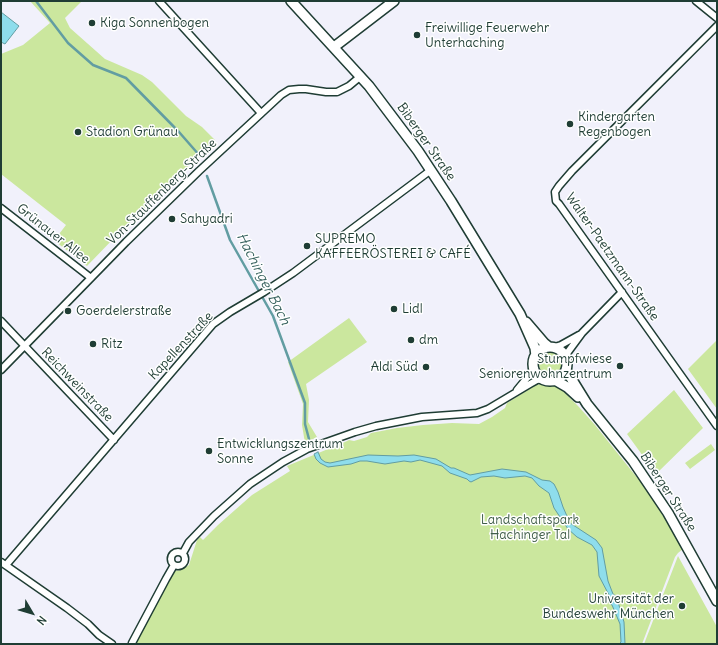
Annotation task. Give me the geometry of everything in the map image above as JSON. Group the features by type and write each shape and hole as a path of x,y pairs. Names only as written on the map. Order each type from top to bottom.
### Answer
{"main road":[{"name":"Biberger Straße","path":"291,1 361,76 393,116 431,170 520,314 544,343 552,347"},
{"path":"334,47 394,1"},
{"name":"Biberger Straße","path":"520,314 535,348 536,356"},
{"path":"552,347 560,350 566,358 566,370 555,380 543,379 539,376 534,367 536,356 544,348 552,347"},
{"name":"Biberger Straße","path":"566,370 587,404 633,461 656,495 686,543 717,602"},
{"name":"Biberger Straße","path":"555,380 567,387 587,404"}],"street":[{"path":"160,1 261,113"},
{"path":"696,1 717,18"},
{"name":"Walter-Paetzmann-Straße","path":"717,26 572,171 555,192 556,201 717,426"},
{"name":"Von-Stauffenberg-Straße","path":"1,370 199,171 281,95 289,90 306,89 337,92 349,86 361,76"},
{"name":"Kapellenstraße","path":"4,564 114,440 213,324 302,266 431,170"},
{"name":"Grünauer Allee","path":"1,208 91,278"},
{"path":"566,358 568,352 582,333 622,292"},
{"path":"1,321 25,346"},
{"path":"552,347 561,346 582,333"},
{"name":"Reichweinstraße","path":"25,346 114,440"},
{"path":"514,393 534,367"},
{"path":"174,565 182,565 184,563 185,556 183,553 189,542 214,516 250,484 283,462 307,449 376,426 422,417 477,413 488,409 537,380 543,379"},
{"path":"174,565 171,561 172,554 176,552 183,553"},
{"path":"4,564 67,608 112,644"},
{"path":"132,643 174,565"}],"green space":[{"name":"Stadion Grünau","path":"30,1 82,1 65,18 70,28 105,59 142,75 152,82 186,116 202,127 215,140 87,266 56,242 56,238 66,225 1,174 1,54 23,45 50,23"},
{"path":"349,318 367,342 306,384 309,400 308,422 317,437 305,443 302,425 303,404 288,362"},
{"path":"717,340 717,409 688,369"},
{"path":"551,352 560,355 563,364 560,373 551,376 542,373 539,364 542,355"},
{"name":"Landschaftspark Hachinger Tal","path":"541,384 558,386 595,425 643,485 683,549 675,557 642,644 135,644 174,571 181,570 189,565 197,540 200,537 203,540 252,495 290,471 287,466 349,440 354,441 367,437 371,433 423,425 452,423 479,424 505,408 507,403 536,385"},
{"path":"674,390 703,428 656,474 627,434"},
{"path":"711,444 715,450 690,469 685,463"},
{"name":"Universität der Bundeswehr München","path":"678,556 717,627 717,644 644,644"}],"water":[{"path":"1,12 19,26 5,44 1,42"},
{"path":"318,452 321,459 330,463 368,455 414,455 436,459 451,468 470,475 502,469 526,472 542,480 550,481 554,484 558,492 570,523 596,540 602,548 608,581 613,594 617,597 624,622 625,644 619,644 621,642 620,624 612,605 608,602 610,599 609,595 599,576 597,552 592,545 577,537 568,529 554,508 549,493 539,486 532,478 525,476 505,478 494,476 481,477 471,482 450,473 442,466 420,460 385,464 360,461 351,464 328,467 316,459 314,454"}],"waterway":[{"name":"Hachinger Bach","path":"36,1 68,43 93,65 126,78 179,132 200,156"},
{"name":"Hachinger Bach","path":"207,176 230,240 273,316 305,403 305,424 309,439"}],"place":[{"name":"Kiga Sonnenbogen","path":"92,23"},
{"name":"Freiwillige Feuerwehr Unterhaching","path":"417,35"},
{"name":"Kindergarten Regenbogen","path":"570,124"},
{"name":"Stadion Grünau","path":"78,132"},
{"name":"Sahyadri","path":"172,219"},
{"name":"SUPREMO KAFFEERÖSTEREI & CAFÉ","path":"307,246"},
{"name":"Lidl","path":"394,309"},
{"name":"Goerdelerstraße","path":"68,311"},
{"name":"dm","path":"411,340"},
{"name":"Ritz","path":"93,344"},
{"name":"Stumpfwiese Seniorenwohnzentrum","path":"620,366"},
{"name":"Aldi Süd","path":"426,367"},
{"name":"Entwicklungszentrum Sonne","path":"209,451"},
{"name":"Universität der Bundeswehr München","path":"682,606"}]}
